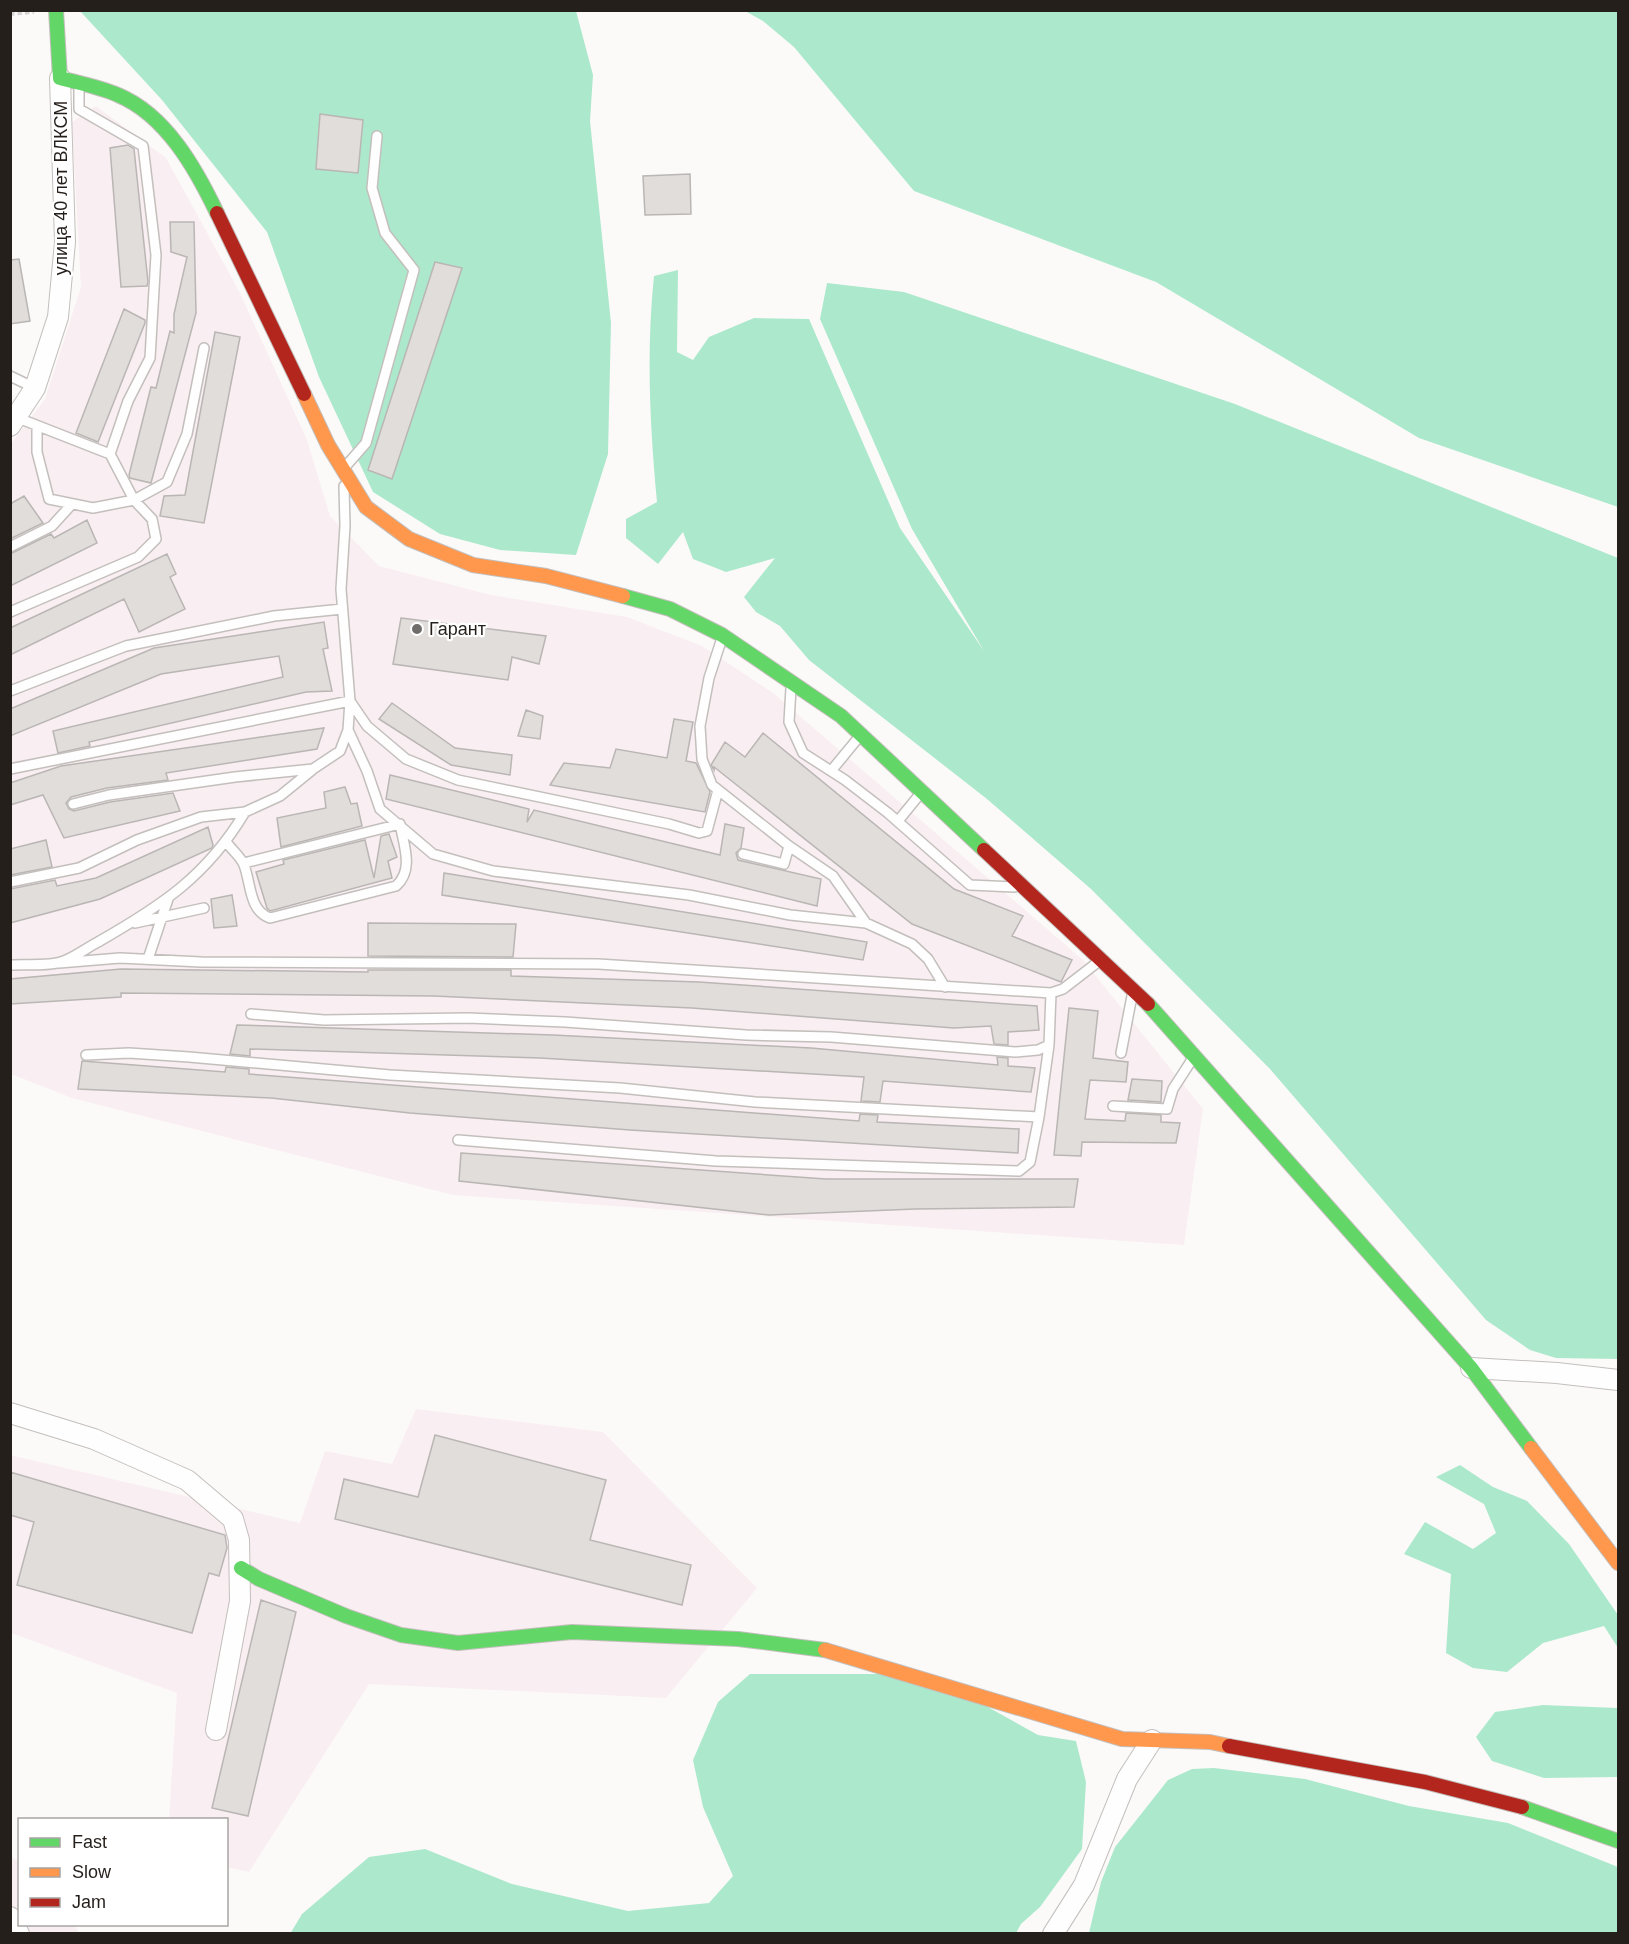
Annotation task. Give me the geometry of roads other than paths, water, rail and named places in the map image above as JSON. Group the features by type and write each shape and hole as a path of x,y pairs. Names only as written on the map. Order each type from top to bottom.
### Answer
{"street":[{"name":"улица 40 лет ВЛКСМ","path":"14,422 35,388 58,317 65,242 56,10"},
{"path":"60,78 119,95 159,121 204,186 328,445 366,507 409,539 473,565 546,576 670,609 722,635 841,717 1101,960 1194,1056 1471,1368 1618,1563"},
{"path":"1471,1368 1557,1373 1618,1380"},
{"path":"10,1413 94,1439 187,1480 233,1519 239,1540 240,1601 216,1730"},
{"path":"241,1568 259,1579 346,1616 401,1635 458,1643 572,1632 738,1639 835,1651 1122,1739 1210,1742 1425,1782 1537,1811 1618,1841"},
{"path":"1053,1934 1084,1885 1127,1779 1152,1740"},
{"path":"10,1917 19,1934"}],"lane":[{"path":"79,84 79,109 143,146 156,255 150,358 128,401 110,454"},
{"path":"10,882 79,868 137,840 201,817 245,812 280,796 340,751 348,730 350,701 342,609 345,526 343,469 366,442 414,270 385,233 372,188 377,136"},
{"path":"37,426 37,452 49,499 93,508 134,500 167,482 187,434 204,348"},
{"path":"10,376 35,388"},
{"path":"10,612 138,557 156,538 152,519 134,500 110,454 37,426 14,422"},
{"path":"10,547 52,526 72,504"},
{"path":"10,691 126,646 274,616 342,609"},
{"path":"722,635 709,678 700,726 702,759 712,785 789,846 833,876 866,923"},
{"path":"791,682 789,722 803,753 898,821 970,885 1022,886"},
{"path":"10,769 350,701"},
{"path":"350,701 367,726 406,759 458,780 669,824 699,833 707,831 718,790"},
{"path":"348,730 367,771 380,809 433,854 493,871 689,895 790,915 866,923 912,944 928,959 945,987"},
{"path":"831,771 860,735"},
{"path":"74,804 109,795 235,777 314,769"},
{"path":"898,821 921,792"},
{"path":"59,963 130,924 168,899 200,872 226,843 245,812"},
{"path":"226,843 243,863 256,907 262,915 270,918 396,886 403,880 408,868 400,824"},
{"path":"243,863 400,824"},
{"path":"743,854 784,864 789,846"},
{"path":"148,959 168,899"},
{"path":"130,924 204,908"},
{"path":"10,965 148,959 201,962 598,964 1051,993 1063,989 1101,960"},
{"path":"1121,1053 1133,991"},
{"path":"458,1140 716,1161 1019,1171 1030,1162 1039,1117 1049,1045 1051,993"},
{"path":"251,1014 324,1020 468,1018 565,1022 746,1035 831,1037 1015,1052 1038,1050 1049,1045"},
{"path":"86,1055 129,1053 390,1075 620,1088 755,1102 1039,1117"},
{"path":"1113,1106 1167,1109 1173,1089 1194,1056"}],"place":[{"name":"Гарант","path":"417,629"}]}
